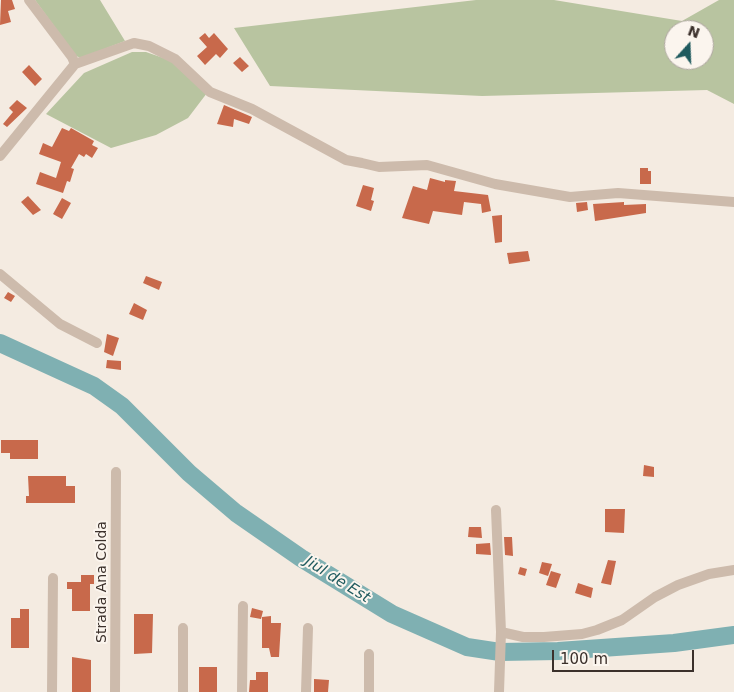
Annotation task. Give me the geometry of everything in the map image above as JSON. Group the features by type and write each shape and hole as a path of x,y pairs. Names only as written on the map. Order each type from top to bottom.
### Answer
{"street":[{"path":"29,0 72,57 75,64"},
{"path":"0,156 75,64 134,43 148,46 175,59 210,92 270,118 346,160 379,167 428,165 495,184 570,197 618,193 734,202"},
{"path":"0,274 60,324 97,343"},
{"name":"Strada Ana Colda","path":"115,692 116,472"},
{"path":"496,510 501,636 499,692"},
{"path":"501,636 569,636 598,630 622,620 655,597 678,585 709,574 734,570"},
{"path":"52,692 53,578"},
{"path":"242,692 243,606"},
{"path":"183,628 183,692"},
{"path":"306,692 308,628"},
{"path":"369,654 369,692"}],"green space":[{"path":"35,0 100,0 125,41 81,58 76,56"},
{"path":"476,0 554,0 676,20 664,20 664,70 714,70 714,20 684,20 719,0 734,0 734,104 707,90 482,96 270,86 234,28"},
{"path":"132,52 146,52 172,61 207,93 188,118 156,135 111,148 46,114 84,73"}],"building":[{"path":"1,0 12,0 15,9 8,11 11,22 0,25"},
{"path":"205,33 209,38 214,33 228,49 220,58 216,54 205,65 197,56 207,47 199,38"},
{"path":"240,57 249,66 242,72 233,63"},
{"path":"29,65 42,79 35,86 22,72"},
{"path":"17,100 27,108 7,127 3,124 13,112 9,108"},
{"path":"224,105 252,117 249,124 234,119 233,127 217,124"},
{"path":"62,128 69,131 71,128 94,141 92,145 98,148 92,158 86,154 84,157 79,154 71,168 74,169 70,182 67,181 63,193 36,184 40,172 56,178 61,162 39,154 43,143 52,147"},
{"path":"640,168 648,168 648,171 651,171 651,184 640,184"},
{"path":"430,178 445,182 445,180 456,181 454,191 488,195 491,211 482,213 481,204 464,202 462,215 433,211 429,224 402,218 413,186 427,190"},
{"path":"363,185 374,188 371,200 374,201 371,211 356,206"},
{"path":"28,196 41,210 33,215 21,202"},
{"path":"62,198 71,203 62,219 53,214"},
{"path":"587,202 588,210 577,212 576,203"},
{"path":"624,202 624,205 646,204 646,213 595,221 593,204"},
{"path":"502,215 502,242 495,243 492,216"},
{"path":"528,251 530,261 509,264 507,253"},
{"path":"146,276 162,282 159,290 143,283"},
{"path":"8,292 15,296 11,302 4,298"},
{"path":"134,303 147,310 143,320 129,314"},
{"path":"107,334 119,338 113,356 104,352"},
{"path":"107,360 121,361 121,370 106,368"},
{"path":"1,440 38,440 38,459 10,459 10,453 1,453"},
{"path":"644,465 654,467 654,477 643,476"},
{"path":"28,476 66,476 66,486 75,486 75,503 26,503 26,496 29,496"},
{"path":"605,509 625,509 624,533 605,532"},
{"path":"469,527 481,527 482,538 468,537"},
{"path":"504,537 512,537 513,556 505,555"},
{"path":"490,543 491,555 476,554 476,544"},
{"path":"608,560 616,561 611,585 601,583"},
{"path":"542,562 552,564 548,576 539,573"},
{"path":"520,567 527,569 525,576 518,574"},
{"path":"551,571 561,574 556,588 546,585"},
{"path":"81,575 94,575 94,584 90,584 90,611 72,611 72,589 67,589 67,582 81,582"},
{"path":"578,583 593,588 591,598 575,593"},
{"path":"252,608 263,611 261,619 250,617"},
{"path":"20,609 29,609 29,648 11,648 11,618 20,618"},
{"path":"134,614 153,614 152,653 134,654"},
{"path":"271,616 271,623 281,623 279,657 271,657 269,648 262,648 262,617"},
{"path":"72,657 91,660 91,692 72,692"},
{"path":"199,667 217,667 217,692 199,692"},
{"path":"256,672 268,672 268,692 249,692 250,680 256,680"},
{"path":"314,679 329,680 328,692 314,692"}],"waterway":[{"name":"Jiul de Est","path":"0,343 94,386 122,406 189,473 236,513 301,558 392,614 467,647 500,652 558,651 674,643 734,635"}]}
